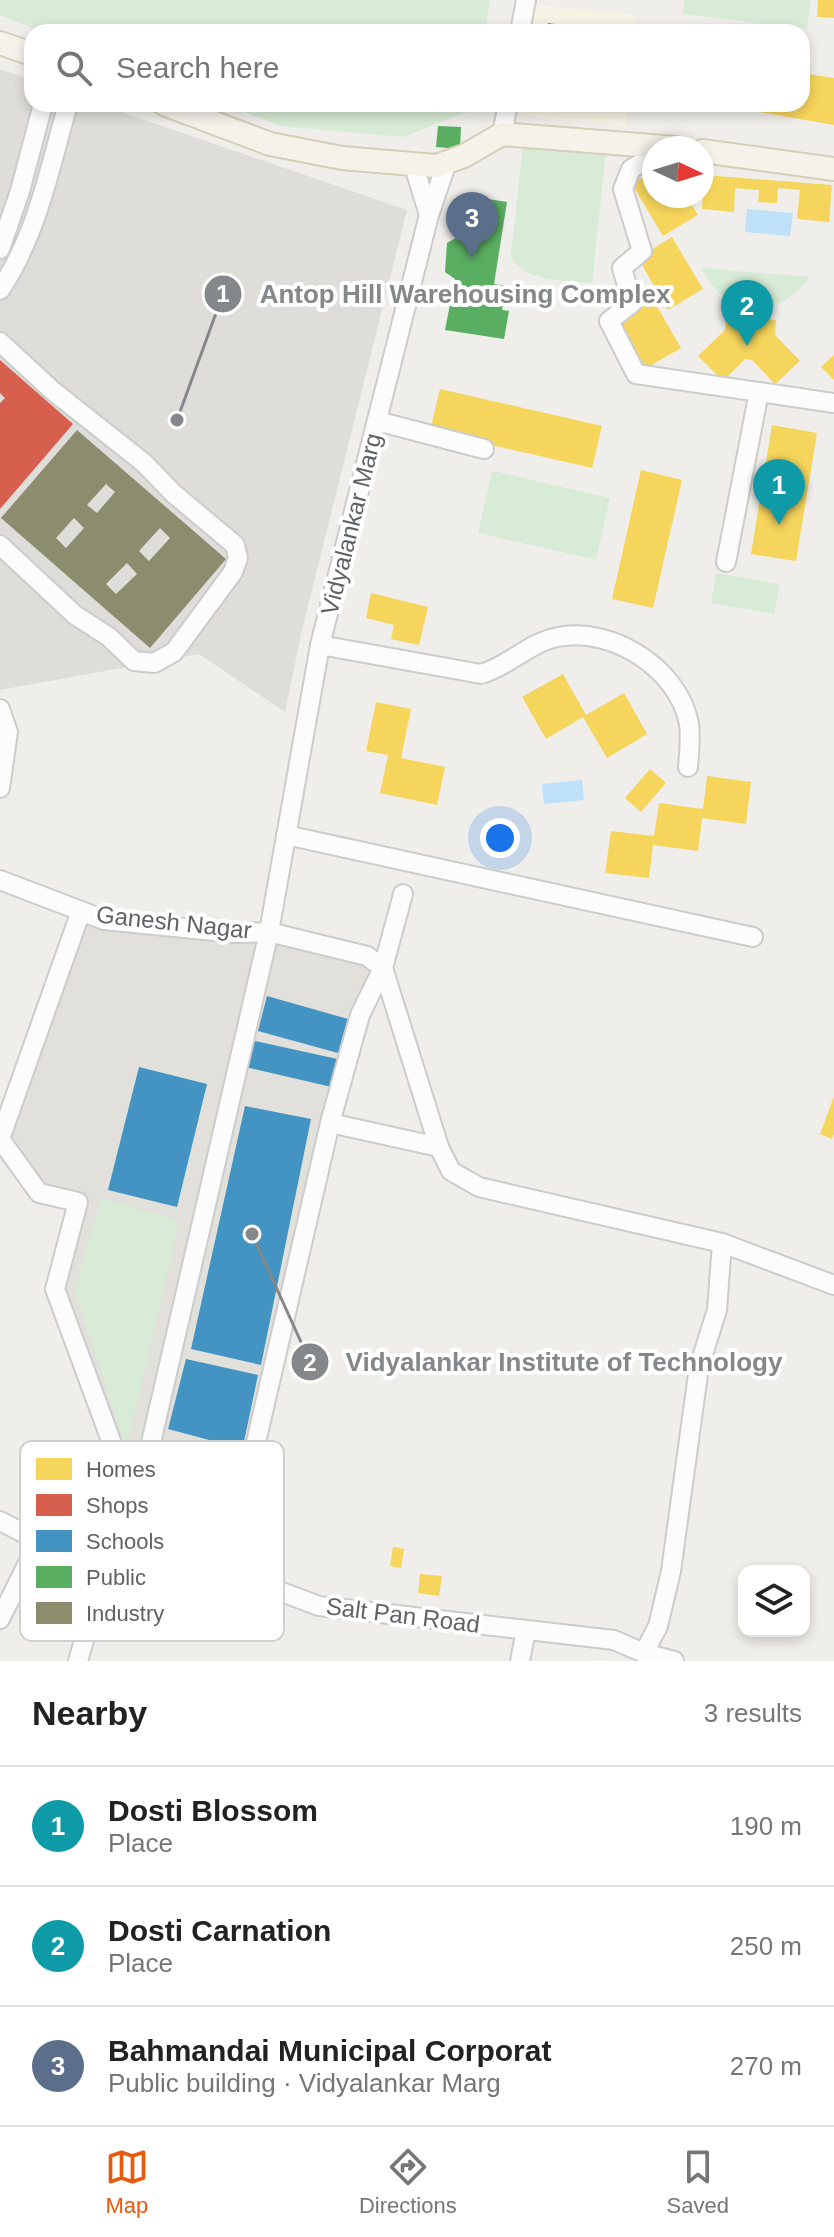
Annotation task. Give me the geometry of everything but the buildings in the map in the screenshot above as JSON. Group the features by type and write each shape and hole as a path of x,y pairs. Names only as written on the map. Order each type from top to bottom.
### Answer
{"main road":[{"path":"0,43 24,51"},
{"path":"185,112 270,144 342,158 436,166 464,156 502,134 642,146"},
{"path":"714,153 834,169"}],"street":[{"path":"522,24 526,0"},
{"path":"0,249 41,112"},
{"path":"0,290 15,268 33,224 66,112"},
{"path":"502,134 506,112"},
{"name":"Vidyalankar Marg","path":"151,1441 269,932 320,645 429,215 447,162"},
{"path":"413,163 429,215"},
{"path":"642,163 631,169 623,189 642,251 622,268 632,303 609,321 636,374 834,403"},
{"path":"12,217 33,224"},
{"path":"0,342 53,391 144,463 174,494 209,521 235,545 238,558 233,572 174,652 154,663 134,661 109,637 75,615 0,545"},
{"path":"726,562 759,392"},
{"path":"377,421 484,449"},
{"path":"320,645 481,674 496,670 555,637 574,635 608,641 663,673 689,725 688,767"},
{"path":"0,709 8,732 0,788"},
{"path":"286,835 753,937"},
{"path":"0,880 81,911"},
{"path":"256,1441 330,1123 360,1015 383,968 403,894"},
{"name":"Ganesh Nagar","path":"111,1441 55,1289 78,1202 39,1193 0,1139 81,911 104,920 234,933 269,932 367,956 383,968"},
{"path":"383,968 439,1147 451,1171 479,1187 722,1243 834,1285"},
{"path":"330,1123 439,1147"},
{"path":"644,1653 658,1626 671,1571 699,1367 717,1310 722,1243"},
{"path":"0,1521 20,1531"},
{"path":"0,1619 20,1579"},
{"name":"Salt Pan Road","path":"284,1591 319,1606 614,1640 674,1661"},
{"path":"520,1661 526,1630"},
{"name":"Vidyalankar Marg","path":"78,1661 84,1641"}],"shaded area":[{"path":"532,5 636,15 635,24 530,24"},
{"path":"0,69 24,78 24,112 121,112 407,210 302,630 285,712 199,654 0,690"},
{"path":"521,112 627,112 626,126 521,116"},
{"path":"87,921 367,956 375,960 265,1441 111,1441 55,1289 78,1203 39,1193 0,1139 49,1031"}],"green space":[{"path":"0,0 490,0 486,24 24,24 0,15"},
{"path":"684,0 811,0 808,24 766,24 683,14"},
{"path":"245,112 465,112 404,137 280,126"},
{"path":"523,145 606,151 592,283 535,275 517,265 511,256"},
{"path":"701,268 810,277 781,302 767,308 752,309 725,297"},
{"path":"492,471 610,498 596,560 478,533"},
{"path":"716,573 780,584 774,614 711,603"},
{"path":"101,1198 179,1221 128,1441 123,1441 75,1290"}],"water":[{"path":"747,209 793,213 790,236 745,232"},
{"path":"582,780 584,800 544,804 542,784"}],"place":[{"name":"Bahmandai Municipal Corporat","path":"472,258"},
{"name":"Dosti Carnation","path":"747,346"},
{"name":"Antop Hill Warehousing Complex","path":"177,420"},
{"name":"Dosti Blossom","path":"779,525"},
{"name":"Vidyalankar Institute of Technology","path":"252,1234"}]}
